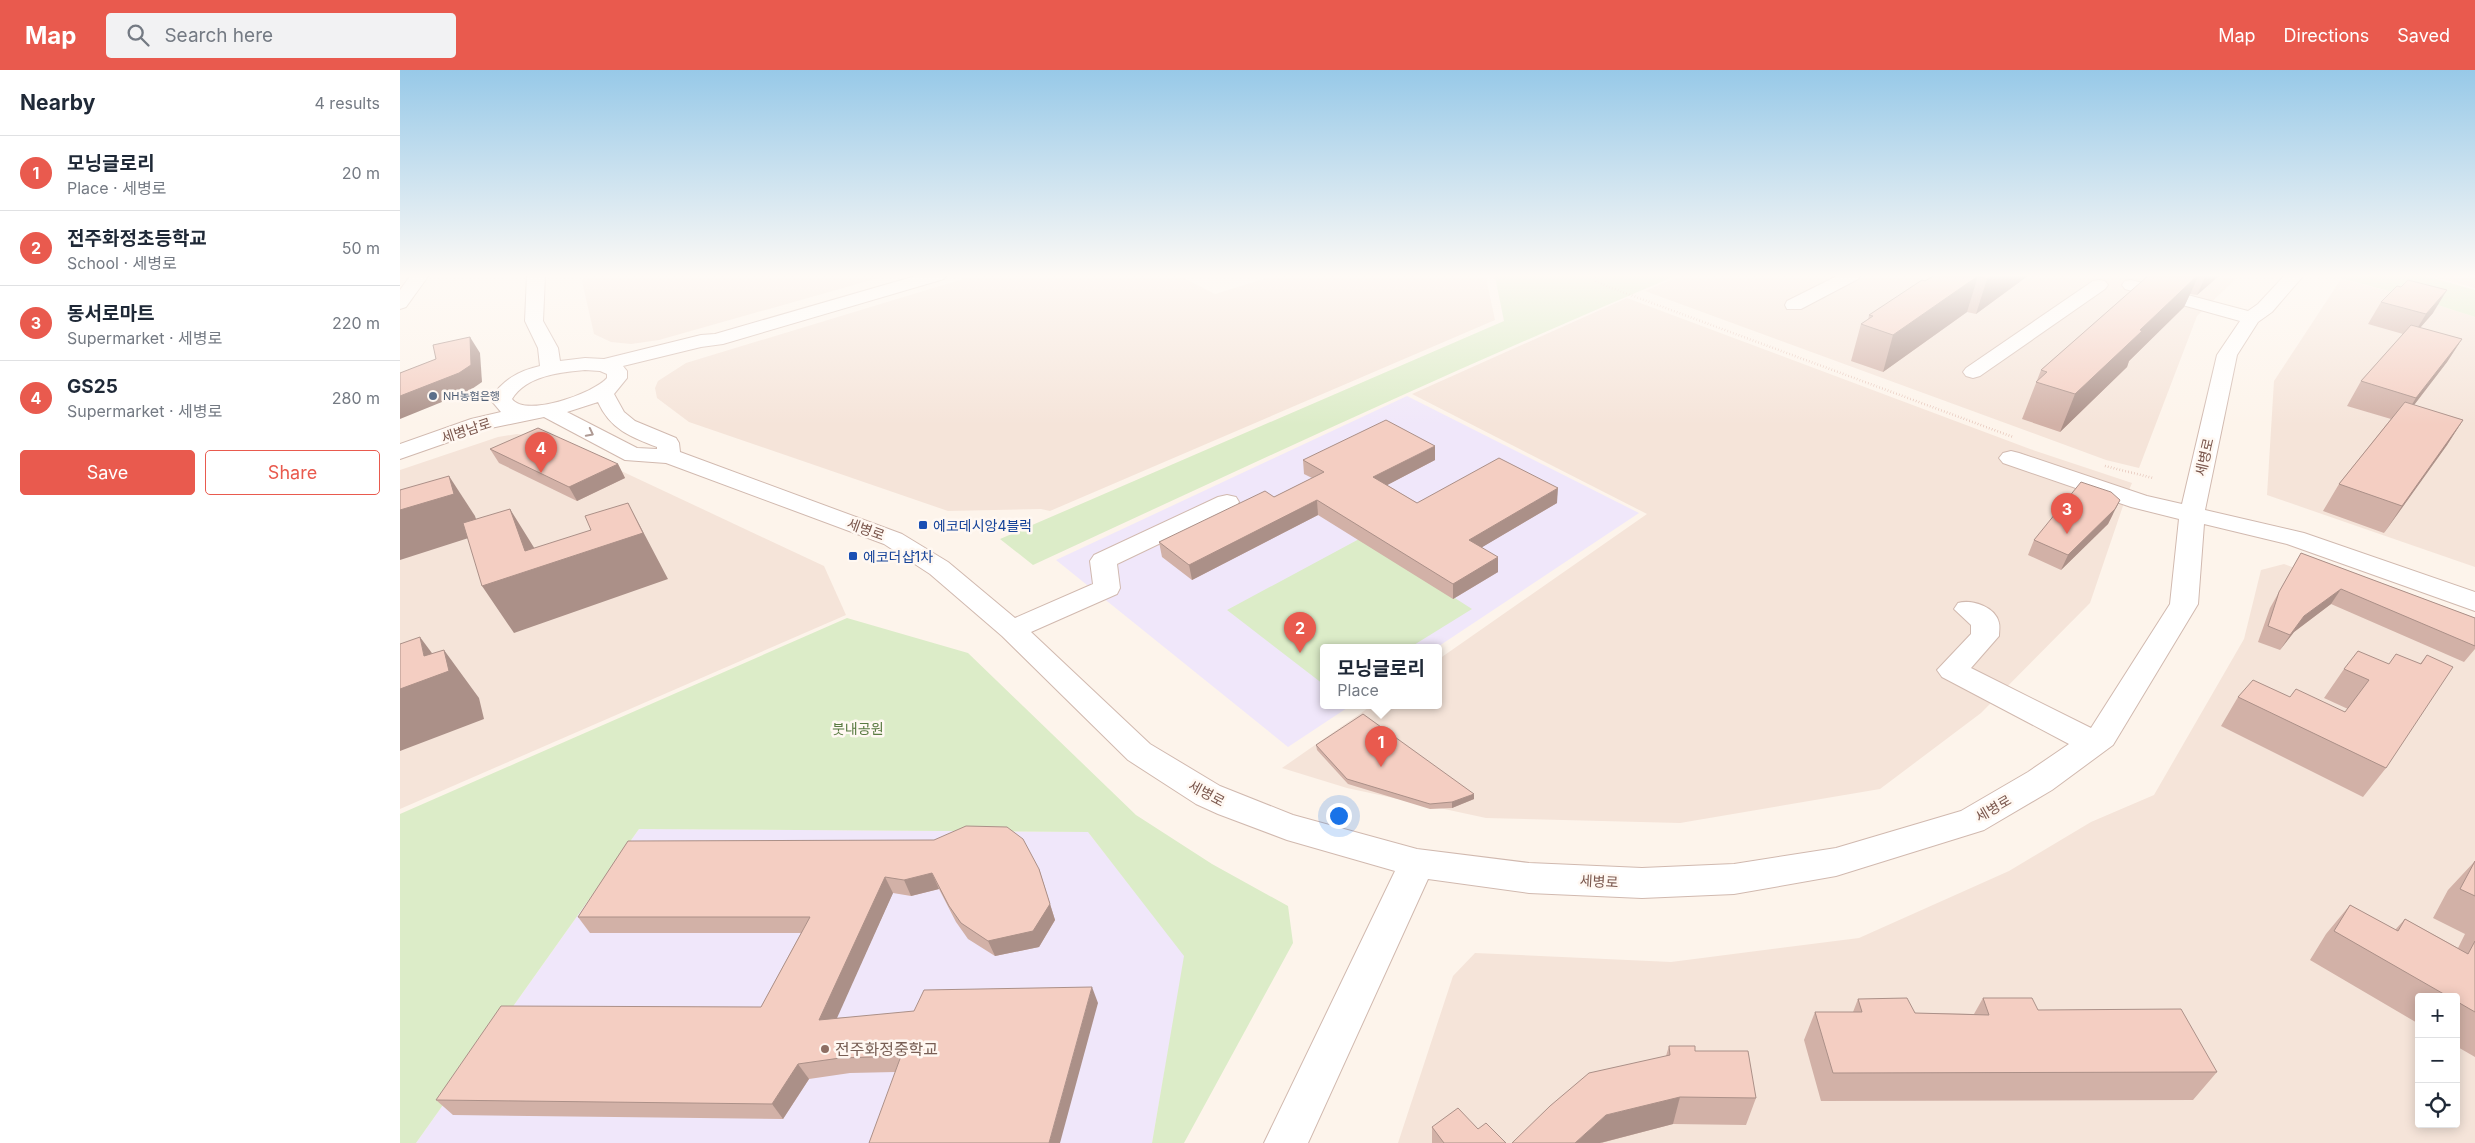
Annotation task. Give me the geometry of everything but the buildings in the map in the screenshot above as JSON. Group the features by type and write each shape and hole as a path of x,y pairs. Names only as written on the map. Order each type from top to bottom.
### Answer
{"street":[{"path":"536,325 548,348 551,369"},
{"name":"세병로","path":"503,393 502,405 509,409 540,411 571,405 608,378 714,344 716,340 767,325"},
{"path":"1973,372 2034,325"},
{"name":"세병로","path":"540,411 633,455 669,456 893,539 939,568 1012,630 1139,752 1208,795 1287,827 1417,863 1529,878 1642,883 1734,879 1836,862 1972,821 2040,781 2102,737 2184,604 2191,543 2192,514 2228,355 2247,325"},
{"path":"503,393 522,380 551,369 585,364 608,378 610,399 614,413 626,426 668,443 669,456"},
{"name":"세병남로","path":"400,435 503,393"},
{"name":"세병남로","path":"400,452 479,424 540,411"},
{"path":"2016,449 2140,502 2295,538 2475,602"},
{"path":"1012,630 1107,588 1104,561 1227,502"},
{"path":"1968,609 1985,622 1985,636 1952,670 2093,743"},
{"path":"1286,1143 1417,863"}],"path":[{"path":"1705,325 2016,449"},
{"path":"2105,466 2153,478"}],"shaded area":[{"path":"592,325 712,325 659,340 631,344 611,342 594,334"},
{"path":"811,325 1483,325 1050,511 1041,509 948,511 689,422 657,398 655,388 658,381 686,363"},
{"path":"1566,325 1699,325 2030,449 2132,483 2090,603 1981,713 1880,789 1680,823 1486,818 1347,788 1282,768 1367,709 1442,709 1442,657 1647,514 1412,394"},
{"path":"1738,325 2194,325 2139,468 2106,460"},
{"path":"2311,325 2475,325 2475,567 2267,495 2274,381"},
{"path":"1407,396 1639,513 1442,644 1320,644 1320,709 1345,709 1288,747 1056,560"},
{"path":"517,434 553,439 824,566 846,615 400,809 400,470 498,437"},
{"path":"2284,564 2475,636 2475,1143 1398,1143 1453,976 1475,953 1671,962 1859,938 2009,871 2091,822 2154,795 2244,639 2261,570"},
{"name":"전주화정중학교","path":"639,829 1088,832 1185,956 1152,1143 416,1143"}],"green space":[{"path":"1495,325 1563,325 1435,381 1033,565 1000,539"},
{"path":"1361,538 1472,609 1415,644 1320,644 1320,682 1227,610"},
{"name":"붓내공원","path":"847,618 968,653 1136,815 1212,864 1288,906 1293,943 1184,1143 1152,1143 1184,956 1088,832 639,829 416,1143 400,1143 400,814"}],"place":[{"name":"NH농협은행","path":"433,396"},
{"name":"GS25","path":"541,473"},
{"name":"에코데시앙4블럭","path":"923,525"},
{"name":"동서로마트","path":"2067,534"},
{"name":"에코더샵1차","path":"853,556"},
{"name":"전주화정초등학교","path":"1300,653"},
{"name":"모닝글로리","path":"1381,767"},
{"name":"전주화정중학교","path":"825,1049"}]}
